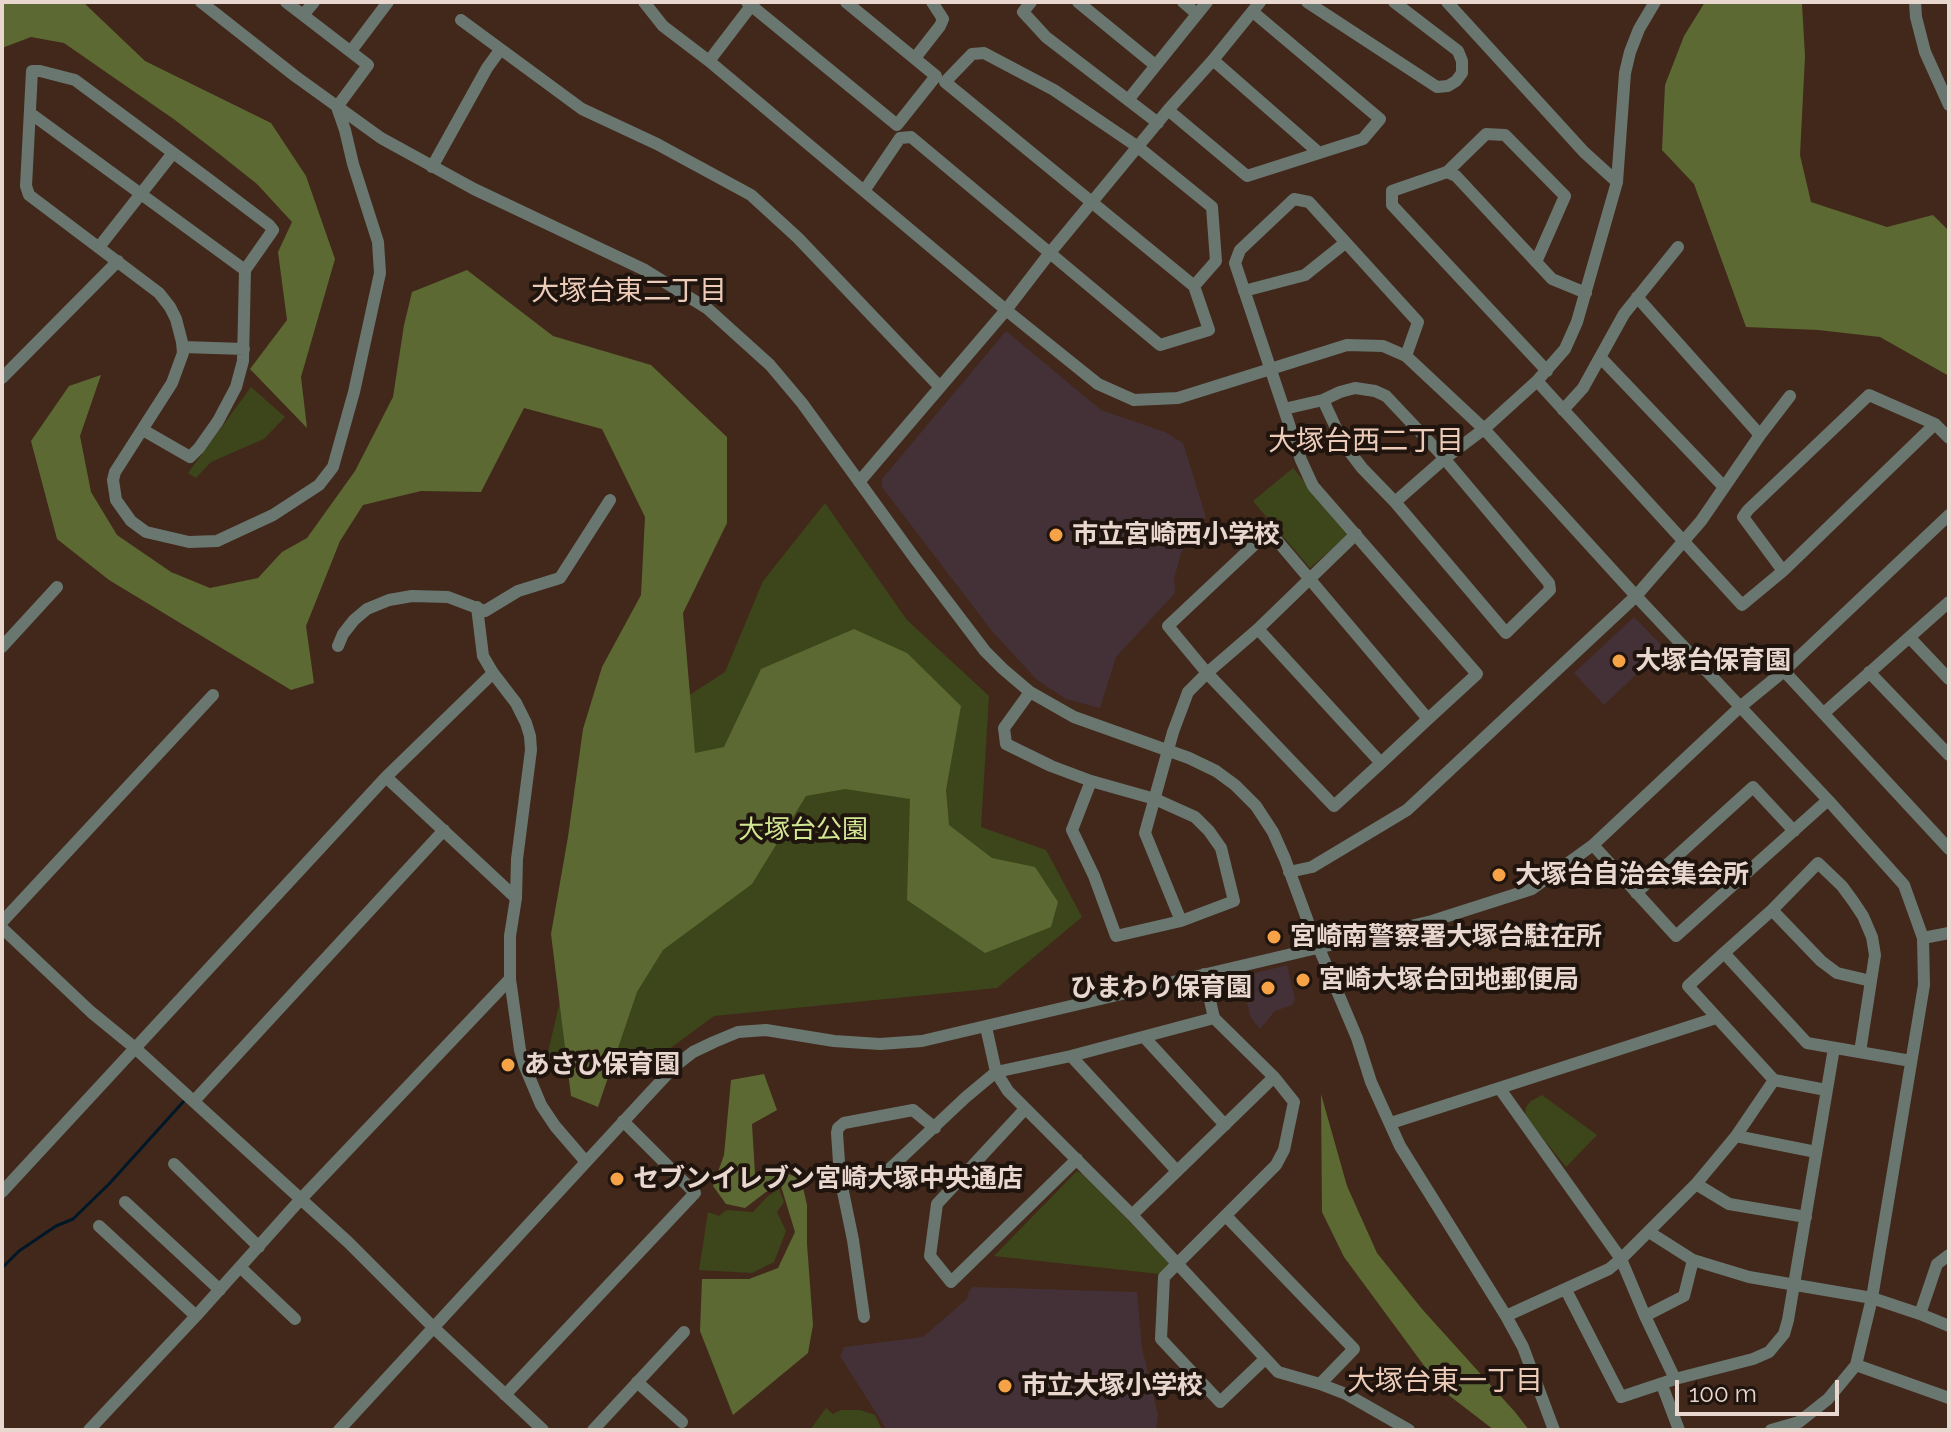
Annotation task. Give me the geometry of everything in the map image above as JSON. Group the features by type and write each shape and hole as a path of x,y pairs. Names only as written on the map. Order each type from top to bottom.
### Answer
{"street":[{"path":"201,2 381,138 474,189 645,270 708,309 770,365 802,403 985,651 1030,692 1074,717 1168,750 1216,771 1246,795 1273,832 1357,1038 1371,1082 1400,1146 1523,1347 1554,1430"},
{"path":"286,2 368,65 337,107"},
{"path":"303,15 314,2"},
{"path":"351,51 388,2"},
{"path":"644,2 663,26 1098,384 1134,400 1178,398 1347,345 1383,346 1406,356 1484,429 1904,885 1923,938 1924,985 1872,1298 1856,1365 1828,1399 1799,1422 1771,1430"},
{"path":"709,61 751,3 897,125 936,76 846,2"},
{"path":"915,58 943,19 932,2"},
{"path":"1031,2 1023,12 1046,37 1158,123"},
{"path":"1078,2 1155,65"},
{"path":"1183,2 1197,14"},
{"path":"1128,100 1207,2"},
{"path":"1307,2 1437,87 1456,81 1462,73 1458,51 1394,2"},
{"path":"1447,2 1584,152 1617,182"},
{"path":"1395,502 1484,429 1537,381 1565,349 1577,322 1617,182 1625,73 1630,52 1655,2"},
{"path":"1915,2 1925,52 1949,105"},
{"path":"859,482 1006,310 1168,110 1257,7 1380,119 1363,139 1247,176 1168,110"},
{"path":"461,20 582,109 657,144 751,195 798,238 939,386"},
{"path":"432,167 500,50"},
{"path":"864,191 900,138 911,137 1160,345 1209,330 1194,286 945,82 972,54 984,53 1054,90 1138,147 1212,207 1216,261 1194,286"},
{"path":"1213,60 1318,152"},
{"path":"143,430 186,457 192,456 218,421 240,376 244,349 245,270 272,228 87,88 68,78 33,70 26,186 29,195 164,298 176,319 183,347 172,383 125,453 113,480 116,500 125,515 140,529 189,542 226,539 273,515 319,485 333,467 354,392 380,273 378,242 337,107"},
{"path":"30,113 245,270"},
{"path":"1536,262 1565,196 1505,135 1486,134 1447,172 1392,191 1392,205 1547,371"},
{"path":"99,247 173,153"},
{"path":"1447,172 1456,176 1552,279 1586,293"},
{"path":"1406,356 1418,322 1309,202 1294,199 1240,250 1235,263 1301,460 1313,486 1477,674 1334,806 1207,673 1168,626 1269,531 1428,719"},
{"path":"1244,291 1305,275 1345,243"},
{"path":"1563,410 1583,388 1624,314 1678,247"},
{"path":"2,378 118,261"},
{"path":"1637,297 1760,435"},
{"path":"183,347 244,349"},
{"path":"1600,357 1724,487"},
{"path":"1537,381 1742,605 1783,571 1935,424"},
{"path":"1284,409 1323,400 1355,388 1386,396 1549,583 1550,590 1506,633 1395,502 1362,468 1343,443 1323,400"},
{"path":"1783,571 1743,517 1869,395 1935,424 1949,438"},
{"path":"1289,872 1312,867 1407,810 1636,596 1701,521 1790,396"},
{"path":"338,646 354,620 367,609 389,600 412,596 448,597 485,611 518,591 560,578 610,500"},
{"path":"339,1430 623,1121 675,1066 693,1052 738,1032 766,1030 834,1041 880,1044 922,1041 1432,921 1532,889 1593,845 1949,515"},
{"path":"1181,921 1145,833 1188,692 1356,534"},
{"path":"2,647 57,587"},
{"path":"1824,713 1949,602"},
{"path":"477,607 483,656 516,703 530,736 510,936 510,979 520,1050 534,1090 555,1126 586,1162"},
{"path":"1258,629 1381,763"},
{"path":"1910,638 1949,679"},
{"path":"1784,671 1949,849"},
{"path":"1869,672 1949,755"},
{"path":"2,1192 386,777 493,673"},
{"path":"1030,692 1004,728 1006,744 1051,766 1155,799 1195,817 1221,848 1234,901 1181,921 1116,936 1094,876 1072,830 1091,781"},
{"path":"2,922 213,695"},
{"path":"386,777 516,898"},
{"path":"1636,893 1753,787 1794,831"},
{"path":"1593,845 1676,936 1828,800"},
{"path":"194,1101 444,830"},
{"path":"1826,1090 1774,1080 1688,986 1772,910 1818,863 1842,886 1863,916 1872,937 1875,955 1860,1052"},
{"path":"1772,910 1821,961 1837,973 1871,981"},
{"path":"2,928 348,1242 543,1430"},
{"path":"1923,938 1949,933"},
{"path":"1724,953 1807,1043 1911,1061"},
{"path":"1204,974 1214,1018 1274,1077 1294,1102 1284,1150 1276,1165 1164,1277 1161,1339 1220,1402 1265,1359"},
{"path":"89,1430 300,1200 510,979"},
{"path":"840,1177 883,1175 996,1072 1071,1056 1214,1018"},
{"path":"1391,1123 1716,1018"},
{"path":"986,1027 996,1072 1008,1091 1132,1215 1278,1372 1346,1394 1409,1430"},
{"path":"1144,1037 1225,1125"},
{"path":"1566,1290 1621,1397 1769,1352 1784,1334 1788,1320 1834,1048"},
{"path":"1071,1056 1177,1171"},
{"path":"1132,1215 1274,1077"},
{"path":"1506,1316 1609,1269 1621,1259 1696,1184 1736,1136 1774,1080"},
{"path":"1500,1089 1621,1259 1675,1379"},
{"path":"1025,1109 937,1204 930,1256 951,1282 1077,1159"},
{"path":"864,1317 840,1177 838,1128 844,1123 913,1110 935,1128"},
{"path":"505,1395 695,1193 623,1121"},
{"path":"1736,1136 1816,1152"},
{"path":"174,1164 259,1247"},
{"path":"1696,1184 1729,1204 1806,1217"},
{"path":"125,1202 220,1290"},
{"path":"1226,1216 1354,1349 1320,1384"},
{"path":"99,1226 196,1316"},
{"path":"1649,1232 1693,1260 1749,1277 1872,1298 1949,1326"},
{"path":"1920,1314 1937,1264 1949,1255"},
{"path":"1645,1316 1684,1296 1693,1260"},
{"path":"240,1267 295,1319"},
{"path":"597,1429 684,1332"},
{"path":"1856,1365 1949,1398"},
{"path":"637,1382 682,1422"},
{"path":"1662,1385 1679,1430"}],"shaded area":[{"name":"市立宮崎西小学校","path":"1006,331 1101,410 1165,432 1183,443 1206,517 1181,553 1174,579 1175,593 1116,657 1100,708 1066,699 1037,680 992,631 882,487 882,479"},
{"name":"大塚台保育園","path":"1634,617 1664,648 1604,705 1574,673"},
{"name":"ひまわり保育園","path":"1287,965 1295,999 1292,1005 1275,1011 1260,1029 1251,1018 1240,977"},
{"name":"市立大塚小学校","path":"973,1287 1137,1292 1142,1348 1158,1415 1156,1430 887,1430 840,1356 844,1347 923,1337 967,1299"}],"green space":[{"path":"2,2 83,2 145,61 271,123 306,176 335,259 301,377 307,428 250,369 287,320 278,252 292,222 257,184 218,153 64,43 31,37 2,48"},
{"path":"1705,2 1801,2 1805,56 1800,155 1811,202 1887,227 1933,215 1949,231 1949,376 1880,337 1746,327 1694,184 1662,150 1665,85 1684,36"},
{"path":"467,270 553,336 651,365 727,437 727,523 683,613 695,753 724,747 761,669 854,629 907,653 961,706 946,790 949,825 992,858 1035,867 1058,902 1051,927 985,953 907,900 910,799 845,789 806,796 752,884 663,950 637,992 598,1107 571,1096 551,934 583,729 602,667 641,595 645,517 602,429 524,408 481,492 421,491 363,505 340,541 306,626 314,683 291,690 109,580 57,539 31,441 69,386 101,375 80,436 91,492 117,535 171,572 210,588 258,578 282,552 307,538 355,471 393,397 412,292"},
{"path":"251,387 285,417 264,439 211,462 196,478 188,473"},
{"path":"1293,468 1349,534 1310,568 1253,501"},
{"name":"大塚台公園","path":"825,503 907,620 989,696 981,827 1046,850 1082,917 997,988 714,1016 630,1078 544,1069 573,946 607,748 725,672 763,581"},
{"path":"764,1074 777,1110 752,1124 755,1174 776,1169 801,1179 807,1205 813,1325 808,1353 733,1415 700,1331 702,1279 749,1279 778,1268 795,1232 781,1186 766,1192 745,1208 726,1204 713,1186 724,1155 731,1080"},
{"path":"1321,1094 1347,1186 1377,1253 1529,1430 1494,1430 1442,1390 1344,1257 1322,1212"},
{"path":"1542,1095 1597,1135 1566,1167 1525,1116 1526,1107"},
{"path":"1077,1171 1086,1176 1170,1264 1159,1274 994,1256"},
{"path":"779,1189 784,1202 777,1212 786,1231 774,1262 752,1273 699,1270 708,1212 719,1216 726,1210 753,1212"},
{"path":"826,1408 833,1414 841,1410 860,1410 875,1415 882,1430 810,1430"}],"waterway":[{"path":"2,1268 19,1251 56,1226 73,1219 184,1101"}],"place":[{"name":"市立宮崎西小学校","path":"1056,535"},
{"name":"大塚台保育園","path":"1619,661"},
{"name":"大塚台自治会集会所","path":"1499,875"},
{"name":"宮崎南警察署大塚台駐在所","path":"1274,937"},
{"name":"宮崎大塚台団地郵便局","path":"1303,980"},
{"name":"ひまわり保育園","path":"1268,988"},
{"name":"あさひ保育園","path":"508,1065"},
{"name":"セブンイレブン宮崎大塚中央通店","path":"617,1179"},
{"name":"市立大塚小学校","path":"1005,1386"}],"district":[{"name":"大塚台東二丁目","path":"629,292"},
{"name":"大塚台西二丁目","path":"1366,442"},
{"name":"大塚台東一丁目","path":"1445,1382"}]}
